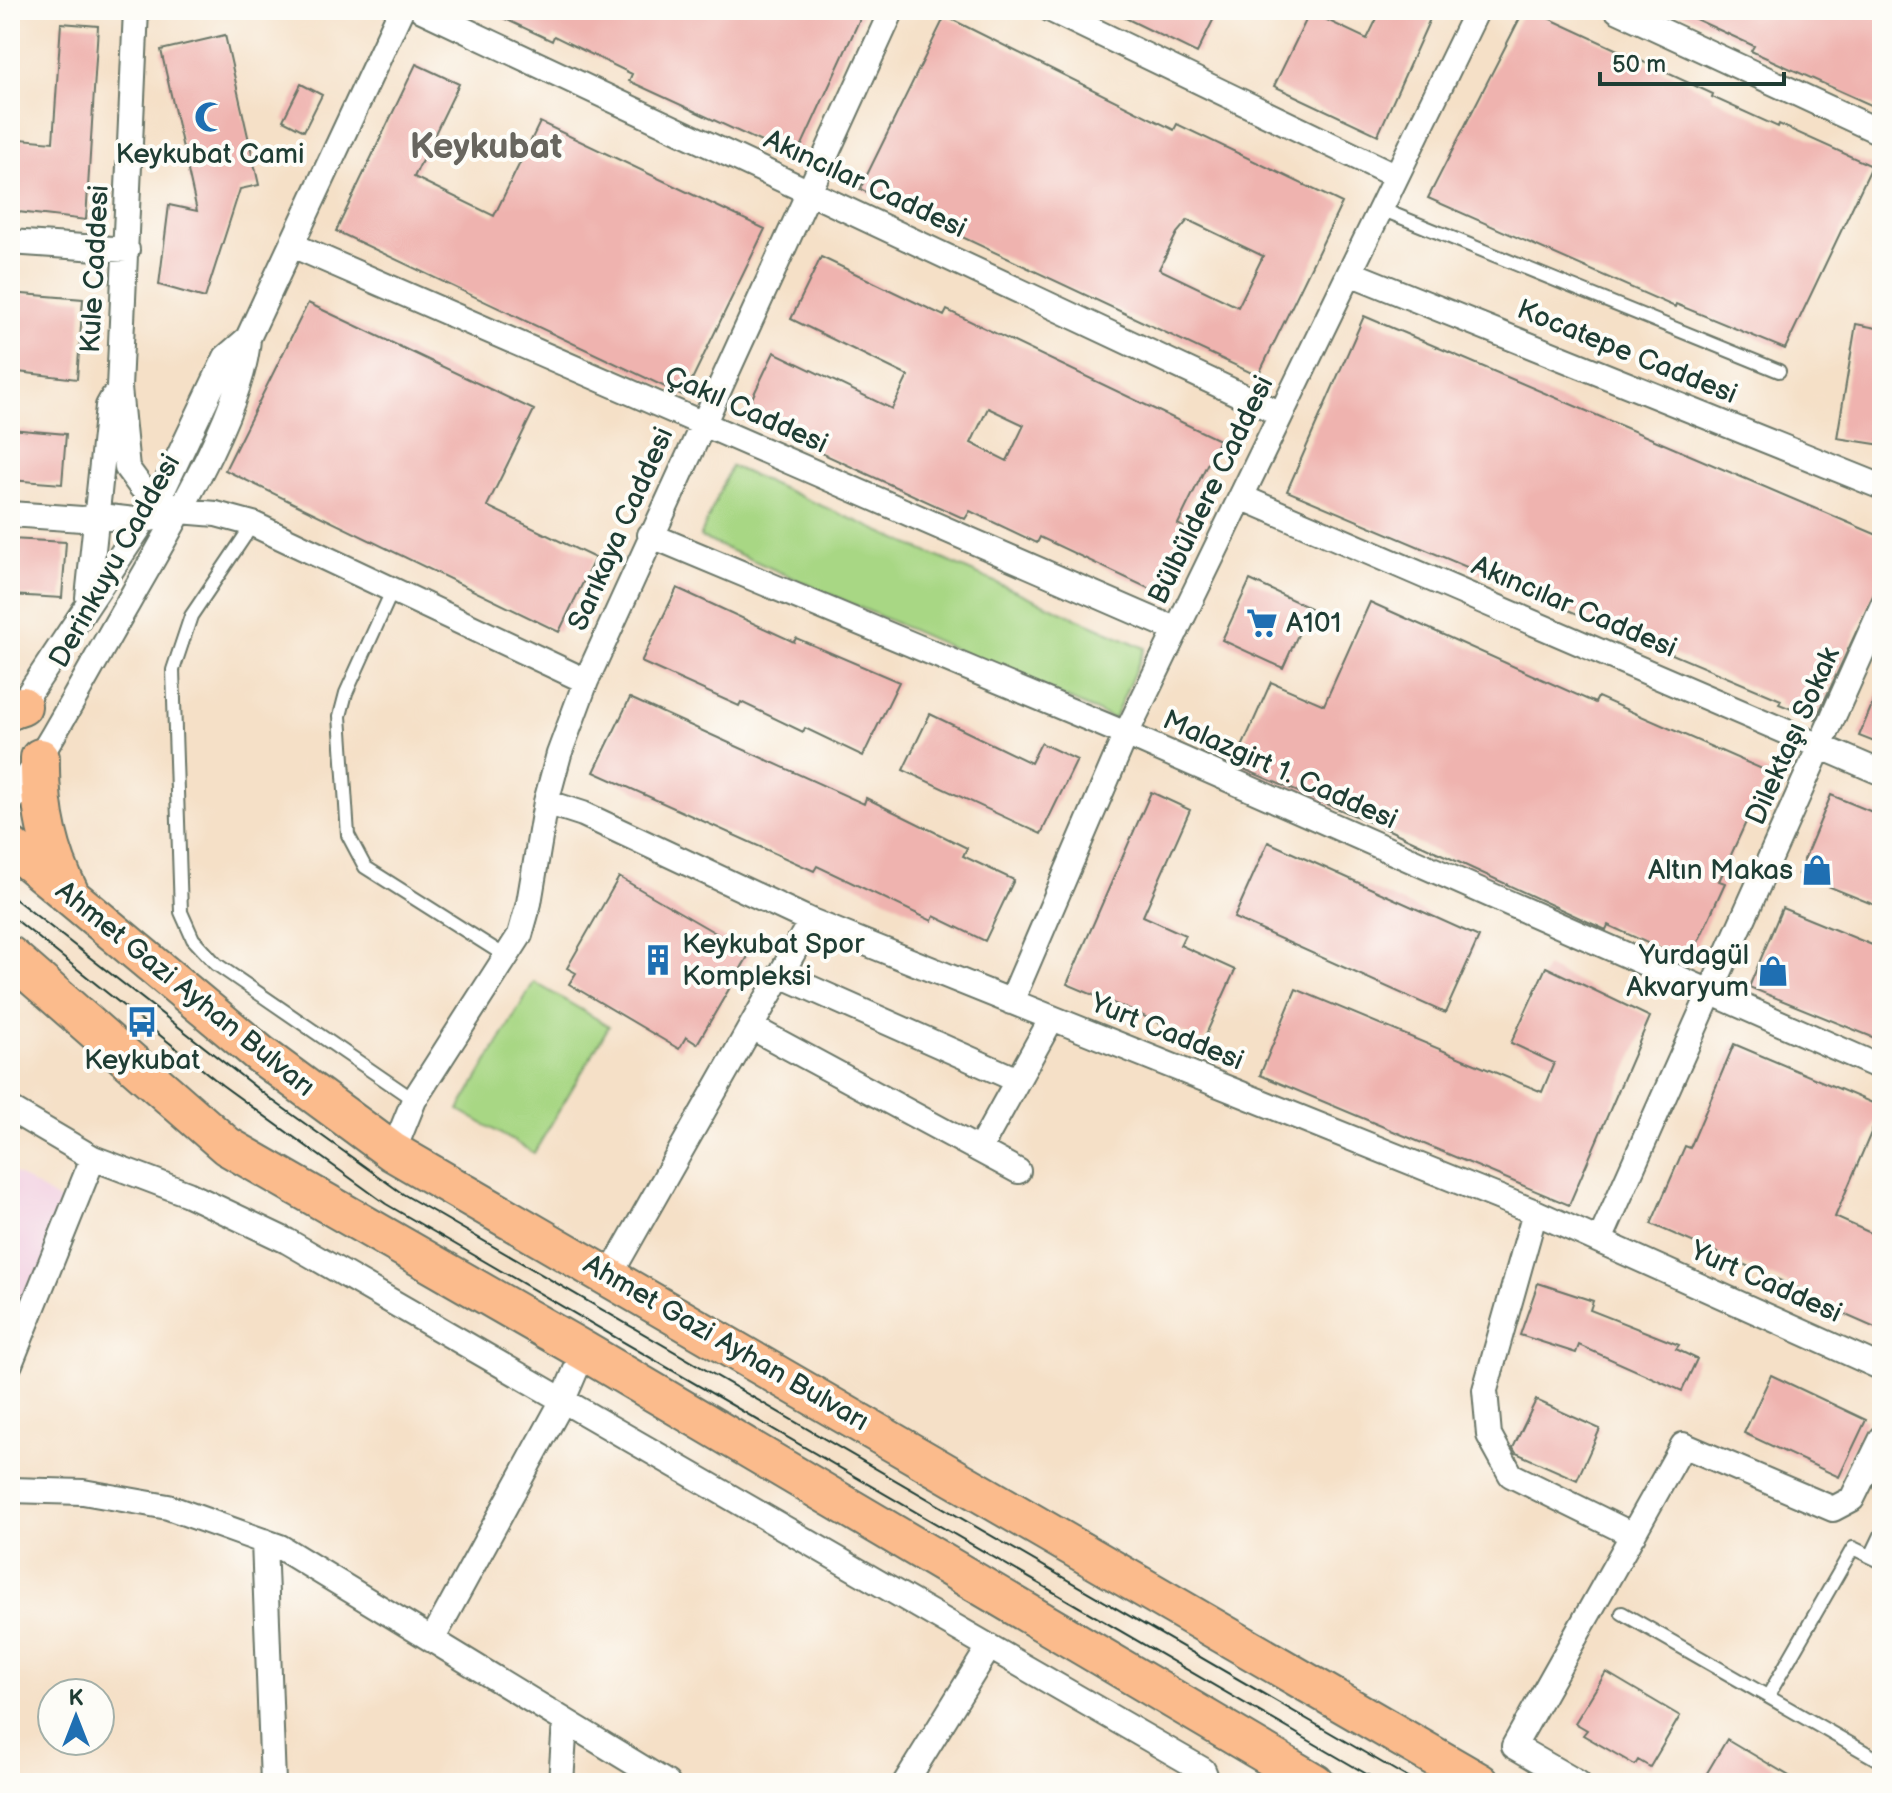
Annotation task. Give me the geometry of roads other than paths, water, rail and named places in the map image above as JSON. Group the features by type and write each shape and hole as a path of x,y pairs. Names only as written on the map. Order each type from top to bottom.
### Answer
{"main road":[{"path":"40,758 42,812 47,838 73,898"},
{"name":"Ahmet Gazi Ayhan Bulvarı","path":"10,846 260,1054 393,1152 610,1275 1480,1783"},
{"path":"10,956 227,1146 584,1351 1315,1783"}],"street":[{"name":"Kule Caddesi","path":"136,10 119,388 127,468 141,487 180,511"},
{"name":"Derinkuyu Caddesi","path":"10,803 40,758 180,511 247,365 248,338 401,10"},
{"name":"Akıncılar Caddesi","path":"422,10 1281,414"},
{"name":"Sarıkaya Caddesi","path":"586,681 892,10"},
{"path":"1051,10 1396,176"},
{"name":"Bülbüldere Caddesi","path":"1011,1002 1126,734 1477,10"},
{"path":"1617,10 1882,133"},
{"path":"10,242 127,250"},
{"name":"Çakıl Caddesi","path":"292,245 1177,630"},
{"name":"Kocatepe Caddesi","path":"1350,273 1882,487"},
{"name":"Derinkuyu Caddesi","path":"14,712 159,498 226,357 248,338"},
{"name":"Kule Caddesi","path":"87,606 100,516 108,406 119,388"},
{"name":"Akıncılar Caddesi","path":"1241,497 1882,773"},
{"path":"10,514 82,519 100,516 143,521 180,511 216,514 253,524 586,681 559,754 546,802 526,919 507,957 414,1100 393,1152"},
{"name":"Malazgirt 1. Caddesi","path":"650,535 1126,734 1710,995 1882,1068"},
{"name":"Dilektaşı Sokak","path":"1600,1240 1882,607"},
{"name":"Yurt Caddesi","path":"546,802 583,814 811,921 1535,1212 1882,1368"},
{"path":"610,1275 811,921"},
{"path":"781,975 1015,1079"},
{"path":"979,1150 1015,1079 1052,1018"},
{"path":"753,1028 1018,1171"},
{"path":"10,1109 93,1158 200,1199 287,1241 1205,1777 1219,1725"},
{"path":"10,1364 93,1158"},
{"path":"1535,1212 1485,1390 1489,1435 1511,1475 1633,1535"},
{"path":"432,1640 562,1402 584,1351"},
{"path":"1578,1783 1514,1746 1683,1445 1833,1509 1852,1499 1882,1438"},
{"path":"10,1490 83,1492 130,1499 206,1518 264,1541 667,1783"},
{"path":"264,1541 273,1783"},
{"path":"905,1783 988,1649"},
{"path":"561,1783 565,1721"}],"lane":[{"path":"1381,209 1779,371"},
{"path":"253,524 191,616 173,670 181,912 193,939 216,964 414,1100"},
{"path":"393,589 346,693 340,716 348,835 365,867 507,957"},
{"path":"1768,1696 1853,1548 1876,1559 1882,1533"},
{"path":"1622,1613 1882,1762"}],"tram line":[{"path":"10,895 272,1100 403,1194 1417,1783"},
{"path":"10,915 222,1085 386,1204 1382,1783"}],"place":[{"name":"Keykubat Cami","path":"210,117"},
{"name":"A101","path":"1262,623"},
{"name":"Altın Makas","path":"1817,870"},
{"name":"Keykubat Spor Kompleksi","path":"658,960"},
{"name":"Yurdagül Akvaryum","path":"1773,971"},
{"name":"Keykubat","path":"142,1022"}],"district":[{"name":"Keykubat","path":"486,147"}]}
